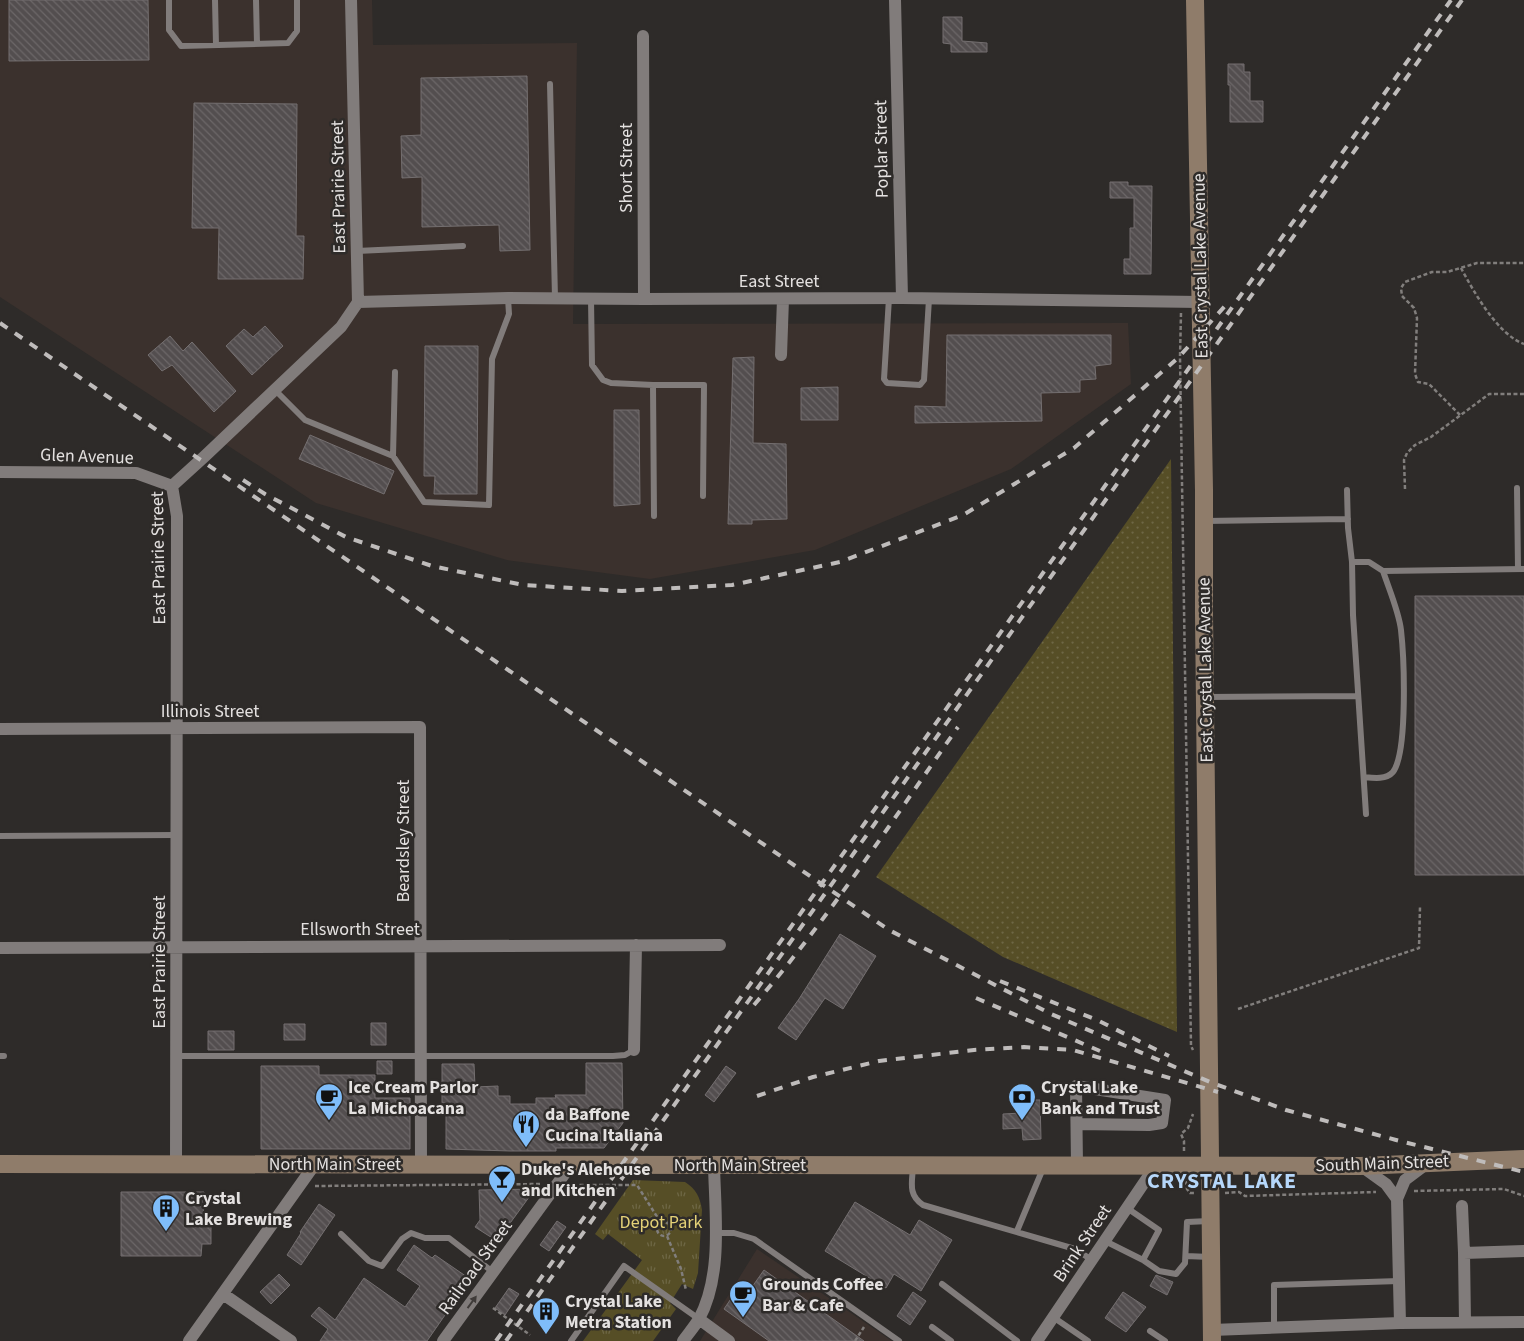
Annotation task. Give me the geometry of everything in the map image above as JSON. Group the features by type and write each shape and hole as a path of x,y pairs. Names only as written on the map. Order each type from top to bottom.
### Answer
{"street":[{"name":"East Prairie Street","path":"176,1164 177,516 172,486 341,327 358,302 351,0"},
{"name":"Poplar Street","path":"895,0 902,298"},
{"name":"East Crystal Lake Avenue","path":"1195,0 1204,521 1212,1335"},
{"name":"Short Street","path":"643,36 644,299"},
{"name":"East Street","path":"358,302 508,298 928,298 1200,302"},
{"path":"781,356 783,299"},
{"name":"Glen Avenue","path":"0,472 136,473 172,486"},
{"name":"Illinois Street","path":"0,729 420,727"},
{"name":"Beardsley Street","path":"420,727 421,1164"},
{"name":"Ellsworth Street","path":"0,948 720,945"},
{"path":"634,1050 636,946"},
{"path":"1077,1124 1150,1125 1162,1123 1165,1100 1076,1086 1077,1165"},
{"name":"South Main Street","path":"1211,1165 1360,1166 1524,1159"},
{"path":"1400,1323 1397,1199 1405,1180 1429,1162"},
{"name":"North Main Street","path":"0,1164 1211,1165"},
{"path":"189,1341 315,1164"},
{"name":"Railroad Street","path":"443,1341 571,1165"},
{"path":"683,1341 699,1319 708,1297 713,1274 715,1233 714,1165"},
{"name":"Brink Street","path":"1037,1341 1156,1165"},
{"path":"1360,1166 1386,1184 1397,1199"},
{"path":"1462,1206 1465,1322"},
{"path":"1464,1253 1524,1251"},
{"path":"223,1294 291,1341"},
{"path":"699,1319 729,1341"},
{"path":"1212,1335 1274,1328 1400,1323 1524,1322"}],"lane":[{"path":"168,0 168,30 181,46 288,43 297,31 297,0"},
{"path":"215,0 216,45"},
{"path":"256,0 257,44"},
{"path":"550,84 555,298"},
{"path":"357,251 464,246"},
{"path":"275,390 305,420 393,456 424,502 489,505 492,359 509,314 508,298"},
{"path":"889,298 884,379 887,383 920,385 924,380 928,298"},
{"path":"592,299 592,365 603,380 653,385 704,386 703,496"},
{"path":"393,456 395,372"},
{"path":"653,385 654,516"},
{"path":"1352,562 1369,562 1384,571 1521,569 1517,488"},
{"path":"1347,490 1366,814"},
{"path":"1204,521 1348,519"},
{"path":"1364,777 1378,778 1393,772 1400,754 1404,713 1401,629 1384,571"},
{"path":"1205,697 1358,696"},
{"path":"0,836 176,836"},
{"path":"176,1056 612,1056 625,1055 634,1050"},
{"path":"913,1165 912,1191 915,1199 923,1205 1075,1249 1092,1260"},
{"path":"1018,1231 1044,1165"},
{"path":"1127,1208 1159,1230 1143,1260"},
{"path":"1105,1240 1143,1260 1159,1271 1176,1274 1185,1263 1187,1222 1211,1221"},
{"path":"341,1234 369,1261 382,1266 402,1239 411,1233 425,1238 450,1238 493,1272"},
{"path":"715,1233 734,1233 754,1239 899,1341"},
{"path":"1186,1256 1211,1257"},
{"path":"571,1341 624,1266 699,1319"},
{"path":"1274,1328 1274,1285 1399,1282"},
{"path":"942,1284 1018,1341"},
{"path":"1053,1317 1088,1341"},
{"path":"932,1327 951,1341"},
{"path":"1150,1331 1165,1341"}],"path":[{"path":"1460,415 1429,384 1418,382 1414,374 1417,318 1414,308 1402,296 1401,288 1404,282 1432,272 1448,272 1477,263 1524,263"},
{"path":"1460,267 1483,304 1500,326 1516,341 1524,344"},
{"path":"1181,302 1180,357 1191,1046 1196,1055"},
{"path":"1404,489 1404,460 1415,445 1431,437 1489,394 1524,394"},
{"path":"1238,1009 1420,948 1420,907"},
{"path":"1184,1140 1180,1134 1188,1128 1193,1111"},
{"path":"312,1186 637,1186 661,1223"},
{"path":"1187,1189 1190,1193"},
{"path":"661,1223 658,1226 658,1232 661,1236 667,1236"},
{"path":"661,1223 667,1223 670,1226 671,1230 667,1236"},
{"path":"667,1236 681,1269 686,1290"},
{"path":"493,1308 530,1335"},
{"path":"855,1341 870,1320"}],"shaded area":[{"path":"0,0 372,0 373,45 577,43 573,324 1128,323 1131,384 1011,469 815,550 650,579 507,560 316,503 0,297"},
{"path":"757,1249 892,1341 700,1341"}],"green space":[{"path":"1171,459 1177,1032 1003,957 876,877"},
{"name":"Depot Park","path":"633,1180 685,1182 695,1191 699,1197 702,1210 698,1273 693,1289 682,1284 670,1303 676,1309 653,1341 583,1341 642,1260 608,1234 603,1240 595,1234"}],"building":[{"path":"9,0 148,0 149,60 9,61"},
{"path":"943,17 962,17 962,41 987,43 987,52 951,52 951,44 943,43"},
{"path":"1228,64 1244,64 1244,72 1250,72 1250,101 1263,101 1263,122 1230,122"},
{"path":"527,76 530,250 500,251 499,225 422,227 422,177 402,178 401,136 421,135 421,78"},
{"path":"194,103 297,104 296,236 304,236 303,279 218,279 219,228 192,228"},
{"path":"1110,182 1128,182 1128,186 1152,186 1151,274 1124,274 1124,259 1130,259 1130,228 1134,228 1134,198 1110,198"},
{"path":"265,326 283,346 252,375 226,346 244,329 253,337"},
{"path":"947,335 1111,335 1111,364 1095,366 1096,379 1080,380 1080,392 1041,393 1042,421 915,423 915,406 946,407"},
{"path":"170,336 183,351 192,342 236,391 214,412 172,365 162,371 148,355"},
{"path":"425,346 478,346 477,494 434,494 435,476 424,476"},
{"path":"754,357 753,443 786,444 787,519 752,520 752,524 728,524 733,358"},
{"path":"838,387 838,420 801,420 801,388"},
{"path":"614,410 639,410 640,504 614,506"},
{"path":"310,435 394,471 384,494 299,459"},
{"path":"1415,596 1524,596 1524,875 1415,875"},
{"path":"840,934 876,956 843,1009 825,998 796,1040 778,1028 799,999"},
{"path":"371,1023 386,1023 386,1045 371,1045"},
{"path":"284,1024 305,1024 305,1040 284,1040"},
{"path":"208,1031 234,1031 234,1050 208,1050"},
{"path":"377,1061 392,1061 392,1074 377,1074"},
{"path":"586,1063 622,1063 623,1123 604,1148 556,1148 556,1151 446,1149 446,1103 442,1103 442,1064 474,1064 475,1087 498,1086 498,1096 510,1096 510,1104 536,1104 536,1098 556,1098 555,1095 586,1095"},
{"path":"261,1066 319,1066 319,1075 375,1075 375,1098 410,1098 410,1149 261,1149"},
{"path":"726,1066 736,1073 714,1102 705,1095"},
{"name":"Crystal Lake Bank and Trust","path":"1022,1100 1040,1100 1041,1139 1023,1140 1022,1128 1003,1129 1003,1114 1022,1113"},
{"name":"Duke's Alehouse and Kitchen","path":"535,1189 497,1241 475,1227 480,1220 479,1190"},
{"name":"Crystal Lake Brewing","path":"121,1192 204,1192 203,1220 211,1220 211,1244 202,1244 201,1256 121,1256"},
{"path":"855,1202 910,1235 919,1220 952,1240 921,1291 894,1274 886,1288 825,1251"},
{"path":"319,1204 335,1215 301,1265 287,1255"},
{"path":"557,1221 566,1227 549,1251 540,1245"},
{"path":"414,1245 432,1258 435,1255 470,1279 427,1341 320,1341 328,1329 311,1316 319,1307 335,1320 364,1278 405,1307 420,1286 397,1270"},
{"path":"764,1270 864,1341 769,1341 724,1309 743,1281 752,1287"},
{"path":"279,1274 290,1285 271,1304 260,1292"},
{"path":"1156,1275 1173,1282 1167,1295 1150,1286"},
{"path":"509,1288 519,1294 505,1315 495,1308"},
{"path":"913,1292 926,1301 910,1325 897,1316"},
{"path":"1123,1292 1146,1307 1126,1332 1105,1318"}],"railway":[{"path":"496,1341 1451,0"},
{"path":"506,1341 1462,0"},
{"path":"243,480 265,494 346,537 432,566 523,585 622,591 732,585 840,562 963,515 1074,448 1178,358 1225,306"},
{"path":"0,323 889,930 1051,1014 1210,1082 1286,1110 1524,1172"},
{"path":"754,1005 834,904 958,727"},
{"path":"1000,981 1097,1020 1169,1056"},
{"path":"976,998 1100,1051"},
{"path":"757,1096 813,1077 879,1061 974,1050 1024,1047 1073,1050 1218,1092"}],"place":[{"name":"Ice Cream Parlor La Michoacana","path":"329,1121"},
{"name":"Crystal Lake Bank and Trust","path":"1022,1121"},
{"name":"da Baffone Cucina Italiana","path":"526,1148"},
{"name":"Duke's Alehouse and Kitchen","path":"502,1203"},
{"name":"Crystal Lake Brewing","path":"166,1232"},
{"name":"Grounds Coffee Bar & Cafe","path":"743,1318"},
{"name":"Crystal Lake Metra Station","path":"546,1335"}],"district":[{"name":"CRYSTAL LAKE","path":"1222,1180"}]}
